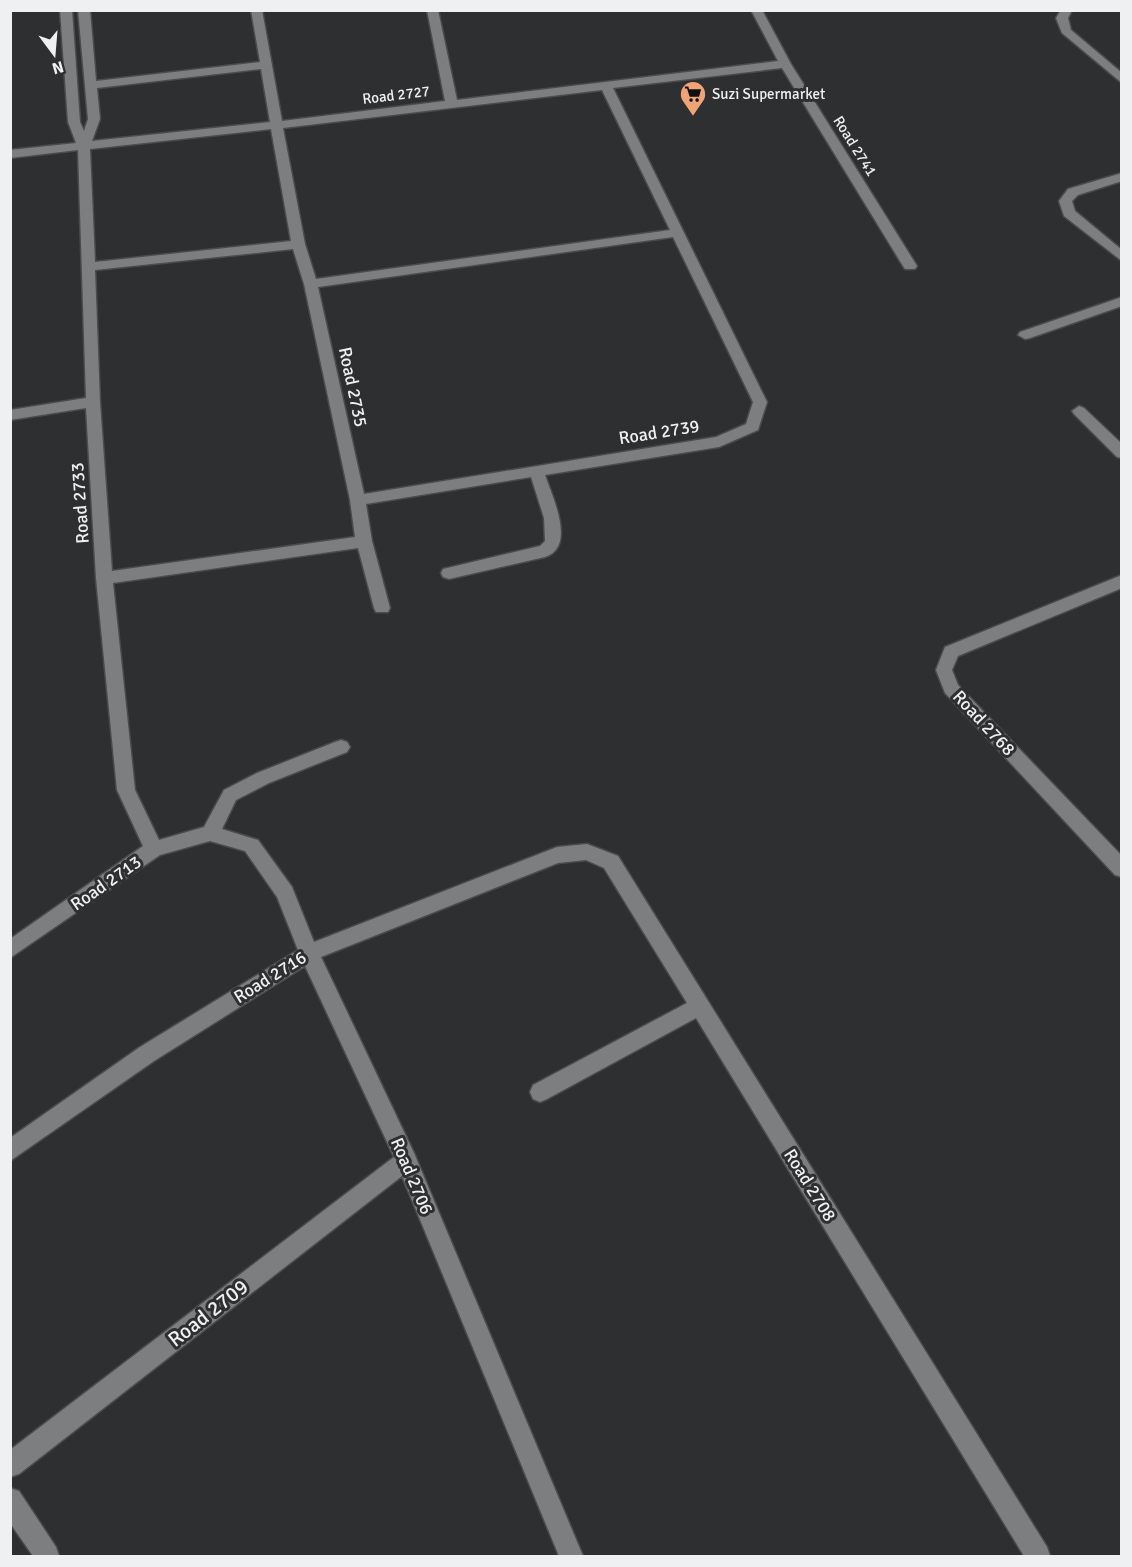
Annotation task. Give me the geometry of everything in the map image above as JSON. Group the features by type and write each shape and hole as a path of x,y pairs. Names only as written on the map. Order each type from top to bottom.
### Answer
{"street":[{"name":"Road 2733","path":"66,10 74,122 84,147 93,402 104,578 126,790 154,849"},
{"name":"Road 2733","path":"84,10 94,119 84,147"},
{"name":"Road 2735","path":"256,10 298,244 311,284 358,500 364,540 382,608"},
{"path":"432,10 452,105"},
{"name":"Road 2741","path":"756,10 785,64 910,266"},
{"path":"1067,10 1062,18 1066,31 1122,80"},
{"name":"Road 2727","path":"10,154 452,105 785,64"},
{"path":"90,85 267,65"},
{"name":"Road 2739","path":"358,500 719,442 753,426 760,402 606,86"},
{"path":"1122,177 1073,192 1065,201 1069,213 1122,257"},
{"path":"311,284 677,233"},
{"path":"88,267 298,244"},
{"path":"1025,335 1122,301"},
{"path":"10,415 93,402"},
{"path":"1079,411 1122,453"},
{"path":"449,573 545,551 553,543 552,518 536,471"},
{"path":"104,578 364,540"},
{"name":"Road 2768","path":"1122,581 951,652 944,670 951,688 1122,869"},
{"path":"210,833 230,795 263,778 341,747"},
{"name":"Road 2713","path":"10,950 154,849 210,833"},
{"name":"Road 2706","path":"210,833 251,845 285,893 309,953 406,1160 571,1557"},
{"name":"Road 2708","path":"557,855 587,852 611,862 1038,1557"},
{"name":"Road 2716","path":"10,1151 147,1054 309,953 557,855"},
{"path":"540,1092 700,1006"},
{"name":"Road 2709","path":"10,1465 406,1160"},
{"path":"10,1500 47,1557"}],"place":[{"name":"Suzi Supermarket","path":"693,117"}]}
